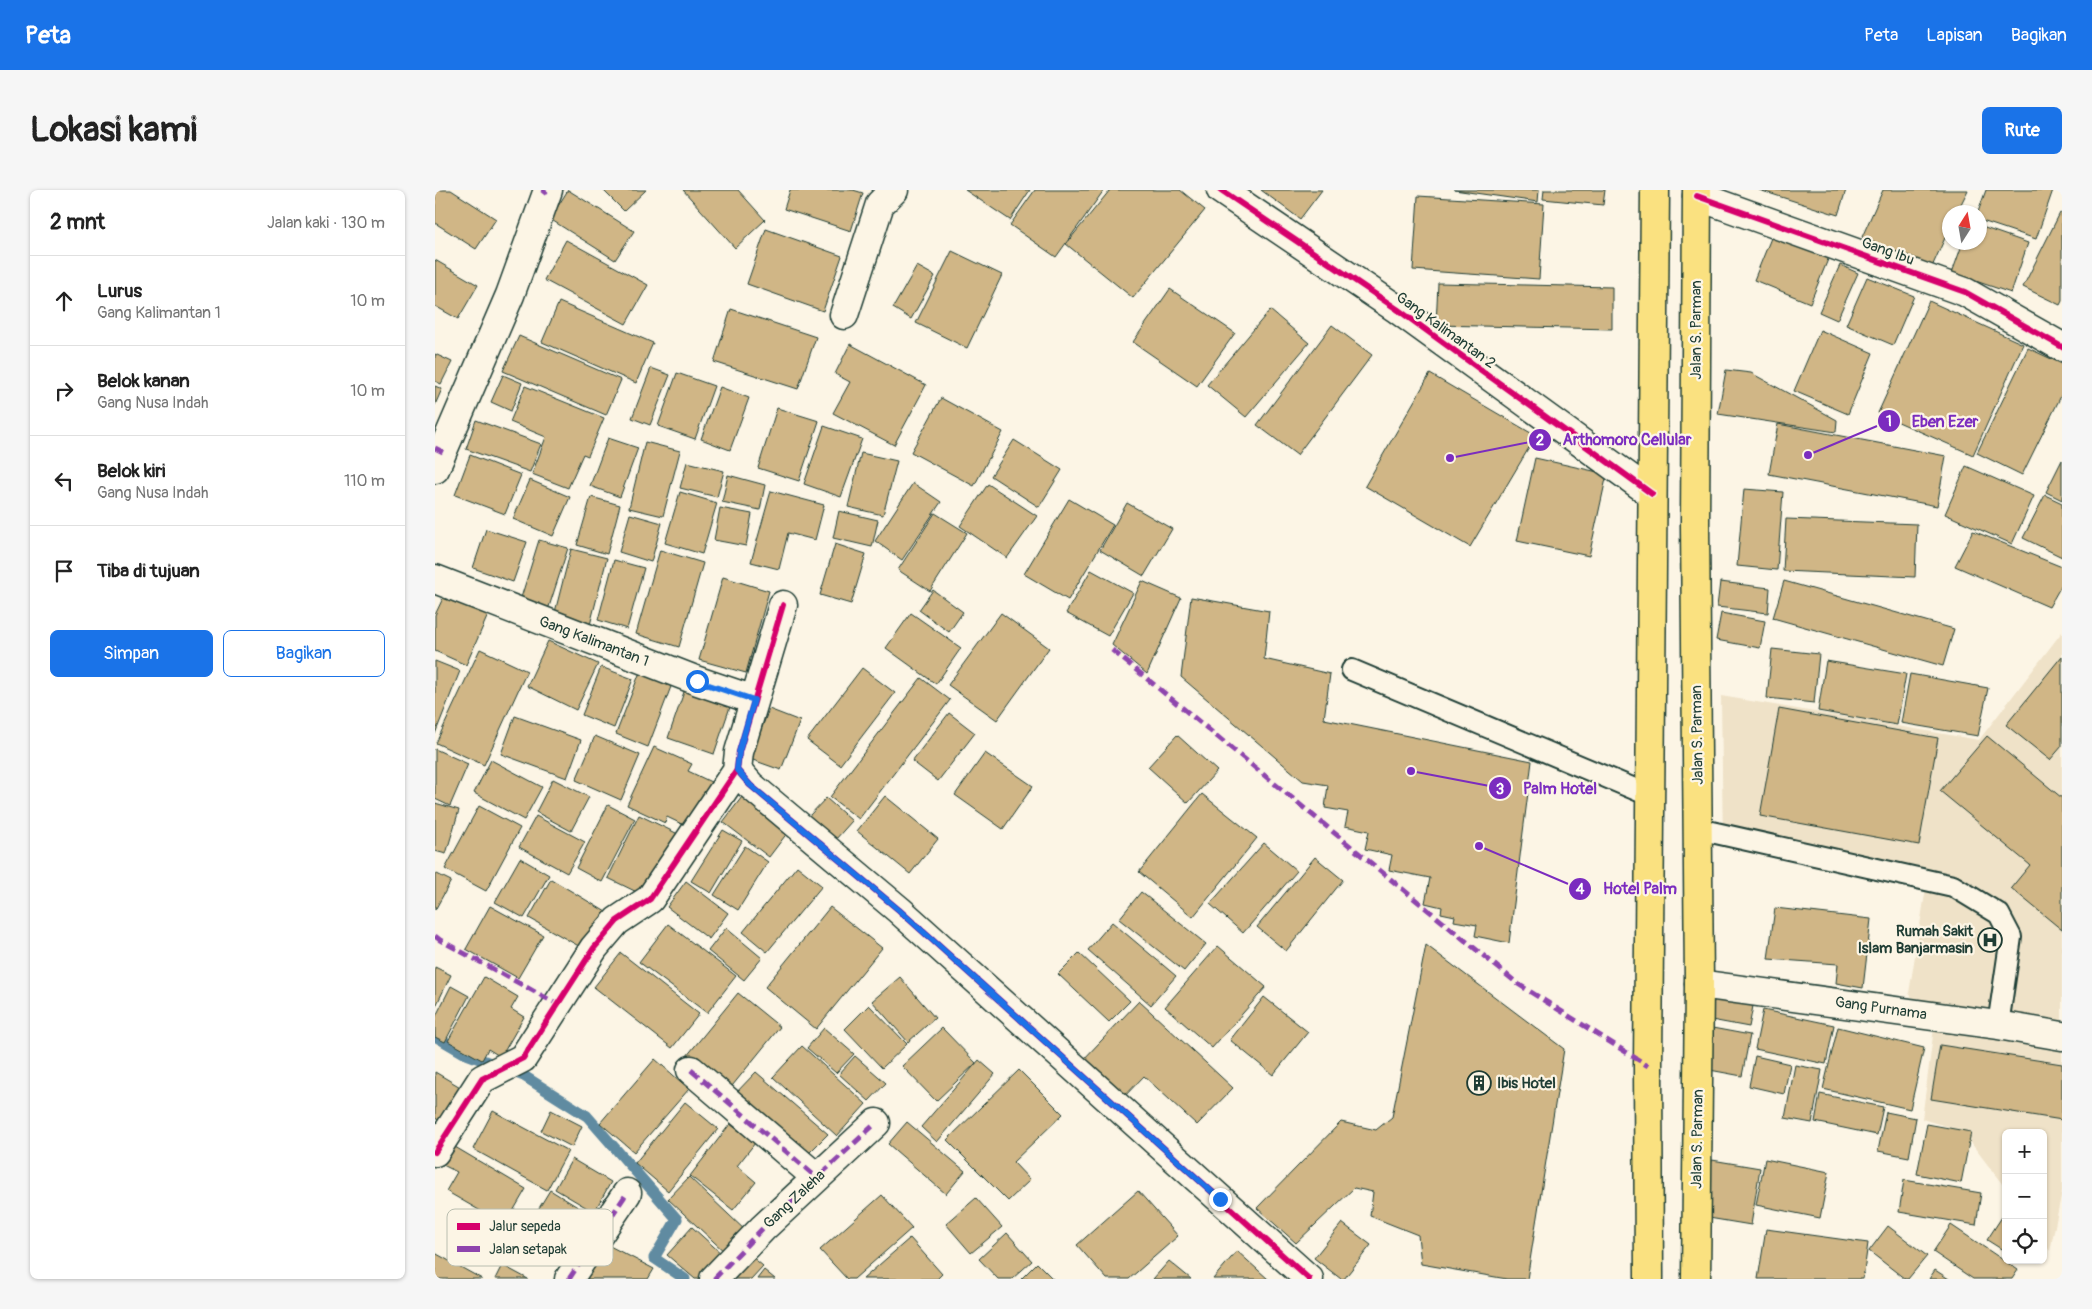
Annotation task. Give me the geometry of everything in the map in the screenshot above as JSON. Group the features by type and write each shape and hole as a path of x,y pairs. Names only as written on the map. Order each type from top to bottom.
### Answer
{"highway":[{"path":"1649,1279 1648,1066 1655,190"},
{"name":"Jalan S. Parman","path":"1696,1279 1699,984 1695,525 1697,193"},
{"path":"1653,524 1695,525"}],"street":[{"path":"435,468 510,295 549,190"},
{"path":"844,315 880,204 894,190"},
{"name":"Gang Kalimantan 2","path":"1221,190 1397,310 1653,494"},
{"name":"Gang Ibu","path":"1697,193 1965,292 2062,347"},
{"name":"Gang Kalimantan 1","path":"435,578 697,681 754,700"},
{"path":"435,1152 482,1079 523,1058 594,948 617,921 650,899 737,770 739,752 783,605"},
{"path":"737,770 750,785 899,910 1309,1279"},
{"name":"Gang Purnama","path":"1699,984 1998,1025 2062,1036"},
{"path":"691,1070 816,1177"},
{"name":"Gang Zaleha","path":"714,1279 763,1228 876,1123"},
{"path":"613,1214 627,1193"},
{"path":"569,1279 578,1266"}],"lane":[{"path":"1352,670 1651,796"},
{"path":"1698,829 1953,886 1999,914 2011,937 1998,1025"}],"shaded area":[{"name":"Rumah Sakit Islam Banjarmasin","path":"2062,632 2062,1191 2050,1251 2047,1247 2047,1129 2002,1129 2002,1184 1962,1131 1922,1119 1934,1028 1909,993 1926,888 1723,847 1721,696 1979,740"}],"building":[{"path":"435,190 451,190 496,219 476,249 435,223"},
{"path":"568,190 634,231 615,260 550,219"},
{"path":"603,190 646,190 624,211"},
{"path":"683,190 738,190 765,220 735,248"},
{"path":"790,190 853,190 863,193 851,231 784,209"},
{"path":"965,190 1030,190 1010,220"},
{"path":"1035,190 1104,190 1056,257 1010,225"},
{"path":"1110,190 1180,190 1205,210 1133,298 1066,244"},
{"path":"1261,190 1322,190 1300,219"},
{"path":"1454,190 1539,190 1538,202"},
{"path":"1544,190 1605,190 1603,205 1543,199"},
{"path":"1759,190 1846,190 1838,215"},
{"path":"1883,190 1968,190 1960,205 1942,205 1942,245 1931,269 1862,237"},
{"path":"1986,190 2053,190 2036,239 1987,223 1987,205 1981,205"},
{"path":"1418,196 1544,204 1539,279 1413,270"},
{"path":"2060,213 2062,214 2062,301 2060,305 2023,287"},
{"path":"766,229 842,256 823,311 747,284"},
{"path":"1987,229 2028,243 2011,293 1952,273 1960,250 1987,250"},
{"path":"1773,233 1829,257 1810,303 1754,280"},
{"path":"566,240 648,285 626,324 544,280"},
{"path":"952,251 1002,275 967,348 916,323"},
{"path":"435,260 478,285 458,319 435,306"},
{"path":"1840,265 1858,273 1837,320 1819,312"},
{"path":"917,266 935,276 911,319 893,308"},
{"path":"1867,277 1914,296 1893,345 1846,325"},
{"path":"1438,283 1612,287 1612,329 1436,325"},
{"path":"1170,289 1235,333 1197,386 1133,342"},
{"path":"1929,301 2023,344 1973,455 1878,413"},
{"path":"559,302 653,343 636,383 542,342"},
{"path":"731,309 816,337 798,389 714,362"},
{"path":"1270,310 1309,343 1246,417 1207,385"},
{"path":"1332,325 1372,355 1297,455 1257,425"},
{"path":"1820,330 1873,353 1848,414 1794,391"},
{"path":"519,336 621,380 606,415 503,371"},
{"path":"850,344 926,385 894,445 833,413 850,382 835,374"},
{"path":"2028,348 2062,364 2062,394 2022,475 1977,453"},
{"path":"435,354 452,362 441,384 435,381"},
{"path":"651,368 670,375 650,425 632,418"},
{"path":"1726,370 1751,373 1837,420 1836,432 1718,414"},
{"path":"677,373 714,386 695,439 658,426"},
{"path":"1430,374 1536,436 1470,547 1365,486"},
{"path":"503,375 522,383 511,411 491,402"},
{"path":"435,386 442,389 435,405"},
{"path":"525,386 604,418 588,456 583,454 568,488 532,474 546,437 510,422"},
{"path":"720,387 749,398 730,450 701,439"},
{"path":"941,398 1003,432 974,486 911,452"},
{"path":"777,408 819,421 799,481 758,468"},
{"path":"476,420 541,444 530,472 466,449"},
{"path":"1778,424 1946,456 1937,506 1769,474"},
{"path":"824,426 862,439 841,497 804,484"},
{"path":"608,438 638,448 620,497 590,486"},
{"path":"1014,440 1062,470 1039,507 991,476"},
{"path":"645,442 680,451 663,516 629,508"},
{"path":"861,453 897,461 883,515 848,507"},
{"path":"470,455 521,475 505,514 455,495"},
{"path":"1535,458 1607,474 1589,556 1517,541"},
{"path":"2062,460 2062,500 2046,492"},
{"path":"687,462 724,471 717,497 680,488"},
{"path":"1966,466 2034,496 2012,544 1945,514"},
{"path":"728,475 765,485 760,510 722,502"},
{"path":"530,480 570,497 553,536 513,519"},
{"path":"913,483 941,502 902,560 875,541"},
{"path":"988,484 1037,516 1007,558 960,526"},
{"path":"1744,489 1783,492 1777,570 1737,566"},
{"path":"771,491 824,505 815,540 788,533 779,569 751,562"},
{"path":"680,492 717,503 702,554 665,543"},
{"path":"2045,495 2062,503 2062,557 2023,538"},
{"path":"591,497 620,505 607,554 577,545"},
{"path":"1069,499 1113,525 1068,600 1024,574"},
{"path":"1127,503 1172,529 1144,576 1100,550"},
{"path":"720,508 752,514 746,546 714,540"},
{"path":"839,511 878,520 872,547 833,538"},
{"path":"935,513 967,533 930,591 898,570"},
{"path":"630,514 662,523 651,562 619,552"},
{"path":"1786,519 1917,524 1915,577 1783,571"},
{"path":"486,529 527,542 513,582 473,568"},
{"path":"1973,531 2062,567 2062,584 2049,607 1955,566"},
{"path":"539,540 568,548 548,610 520,601"},
{"path":"835,544 866,554 851,604 820,595"},
{"path":"571,549 607,558 590,625 554,616"},
{"path":"660,550 703,563 679,647 636,634"},
{"path":"614,560 644,568 627,629 598,620"},
{"path":"1091,570 1133,593 1108,636 1066,613"},
{"path":"723,577 769,591 746,673 699,660"},
{"path":"1142,581 1181,598 1147,674 1112,645"},
{"path":"1784,581 1954,629 1943,666 1773,618"},
{"path":"1720,582 1770,588 1768,613 1717,607"},
{"path":"933,590 963,612 949,632 919,610"},
{"path":"444,596 488,615 466,665 435,651 435,615"},
{"path":"1191,597 1269,611 1264,659 1330,674 1324,719 1532,761 1509,943 1475,936 1477,925 1454,921 1455,916 1441,913 1442,907 1425,903 1430,878 1389,870 1392,855 1365,849 1369,831 1345,826 1348,812 1325,808 1328,785 1303,781 1181,677"},
{"path":"911,613 961,648 936,684 886,648"},
{"path":"1001,613 1049,648 997,720 948,685"},
{"path":"1721,613 1765,621 1760,648 1716,640"},
{"path":"548,641 598,664 576,710 527,686"},
{"path":"480,649 527,671 484,765 436,743"},
{"path":"1772,649 1819,654 1814,703 1767,698"},
{"path":"2062,656 2062,746 2050,760 2006,725"},
{"path":"435,661 460,671 435,734"},
{"path":"1826,661 1906,674 1897,725 1818,711"},
{"path":"601,667 633,679 614,728 582,715"},
{"path":"862,668 895,693 840,765 807,740"},
{"path":"640,672 672,684 648,747 616,734"},
{"path":"1910,674 1988,688 1978,736 1901,723"},
{"path":"921,678 950,700 859,819 830,797"},
{"path":"685,689 731,704 714,754 668,738"},
{"path":"769,709 800,721 781,770 750,759"},
{"path":"1779,709 1938,738 1919,845 1760,816"},
{"path":"949,713 975,733 938,781 912,761"},
{"path":"515,716 581,740 567,778 501,754"},
{"path":"1177,735 1217,771 1188,803 1148,767"},
{"path":"595,736 640,755 621,800 576,780"},
{"path":"1987,736 2062,798 2062,930 2011,888 2030,865 1940,791"},
{"path":"654,747 692,764 688,771 711,782 690,828 667,817 665,823 627,805"},
{"path":"435,749 468,764 450,806 435,799"},
{"path":"985,753 1033,786 1003,829 955,795"},
{"path":"491,760 542,787 524,820 474,793"},
{"path":"553,779 589,797 571,831 536,812"},
{"path":"748,789 794,824 769,857 723,822"},
{"path":"1202,794 1257,838 1193,917 1139,872"},
{"path":"885,796 938,839 910,874 857,831"},
{"path":"826,798 852,821 835,840 809,816"},
{"path":"435,803 459,810 446,854 435,851"},
{"path":"608,805 635,819 602,882 576,868"},
{"path":"479,806 520,828 486,891 445,869"},
{"path":"639,815 678,834 647,897 608,878"},
{"path":"536,816 585,842 567,873 519,847"},
{"path":"723,830 742,841 711,893 691,881"},
{"path":"1264,843 1297,871 1243,933 1210,904"},
{"path":"745,846 768,862 738,910 714,895"},
{"path":"1315,857 1343,880 1286,951 1257,927"},
{"path":"520,858 549,875 524,918 495,902"},
{"path":"797,866 822,886 767,952 743,932"},
{"path":"435,873 451,881 435,910"},
{"path":"551,879 606,912 584,949 529,918"},
{"path":"686,881 728,913 709,939 667,907"},
{"path":"1141,892 1206,944 1184,971 1119,919"},
{"path":"490,906 543,935 518,978 466,949"},
{"path":"830,907 882,948 816,1029 765,987"},
{"path":"1775,908 1871,919 1863,988 1836,983 1838,964 1768,959"},
{"path":"1112,922 1176,976 1151,1005 1088,950"},
{"path":"668,924 736,976 707,1013 639,962"},
{"path":"726,928 762,958 744,980 708,951"},
{"name":"Ibis Hotel","path":"1426,945 1564,1049 1527,1279 1507,1279 1421,1264 1418,1235 1370,1216 1373,1192 1354,1188 1296,1243 1257,1208 1341,1122 1376,1130 1392,1117"},
{"path":"1218,946 1266,987 1212,1048 1165,1007"},
{"path":"621,953 699,1014 672,1048 594,987"},
{"path":"1079,953 1130,1001 1109,1022 1058,974"},
{"path":"435,967 451,975 435,1008"},
{"path":"484,977 518,997 511,1009 524,1017 501,1057 488,1049 482,1060 448,1041"},
{"path":"900,977 935,1018 908,1042 872,1001"},
{"path":"451,986 469,996 445,1042 435,1037 435,1018"},
{"path":"738,993 780,1027 728,1091 686,1057"},
{"path":"1264,997 1308,1032 1273,1075 1230,1040"},
{"path":"1709,998 1753,1006 1749,1027 1706,1019"},
{"path":"1139,1001 1233,1088 1197,1125 1144,1076 1122,1099 1082,1061"},
{"path":"869,1005 907,1044 882,1068 845,1029"},
{"path":"1763,1010 1834,1025 1826,1064 1755,1049"},
{"path":"1707,1027 1750,1035 1742,1076 1699,1068"},
{"path":"1838,1027 1924,1048 1910,1109 1823,1089"},
{"path":"824,1028 854,1054 836,1073 807,1048"},
{"path":"942,1028 976,1063 936,1101 902,1066"},
{"path":"1940,1045 2062,1064 2062,1120 1931,1099"},
{"path":"802,1046 866,1104 837,1136 773,1077"},
{"path":"855,1056 886,1083 869,1101 839,1074"},
{"path":"1755,1056 1790,1064 1784,1094 1749,1086"},
{"path":"655,1059 689,1089 634,1152 600,1123"},
{"path":"979,1060 995,1074 937,1142 921,1127"},
{"path":"1795,1065 1822,1070 1812,1123 1785,1118"},
{"path":"1019,1070 1063,1114 1013,1162 1030,1180 1008,1201 947,1140"},
{"path":"435,1072 462,1088 442,1122 435,1118"},
{"path":"756,1072 828,1134 805,1157 733,1096"},
{"path":"1820,1094 1883,1107 1877,1135 1815,1122"},
{"path":"685,1102 718,1129 668,1191 635,1163"},
{"path":"551,1110 582,1126 572,1147 541,1131"},
{"path":"493,1111 568,1151 547,1190 473,1149"},
{"path":"1886,1112 1916,1118 1909,1157 1878,1151"},
{"path":"907,1122 965,1171 946,1194 888,1144"},
{"path":"730,1124 755,1143 737,1166 756,1182 733,1210 690,1176"},
{"path":"1927,1124 1971,1132 1961,1183 1917,1174"},
{"path":"450,1144 526,1189 514,1209 477,1209 446,1191 457,1172 439,1163"},
{"path":"572,1159 611,1182 596,1209 589,1209 555,1189"},
{"path":"1765,1159 1829,1172 1820,1218 1756,1205"},
{"path":"1712,1160 1760,1168 1751,1225 1703,1217"},
{"path":"689,1177 748,1233 728,1255 668,1199"},
{"path":"1904,1180 1981,1193 1976,1225 1899,1212"},
{"path":"550,1190 581,1209 538,1209"},
{"path":"1138,1191 1178,1236 1129,1279 1107,1279 1077,1245"},
{"path":"882,1195 912,1228 854,1279 847,1279 820,1250"},
{"path":"976,1198 1002,1227 971,1253 946,1224"},
{"path":"2002,1217 2002,1249 1987,1240"},
{"path":"1342,1223 1371,1245 1344,1279 1341,1279 1314,1258"},
{"path":"1951,1225 2002,1259 2002,1264 2009,1264 2018,1270 2012,1279 1973,1279 1933,1252"},
{"path":"1888,1226 1927,1256 1908,1279 1905,1279 1869,1251"},
{"path":"692,1227 723,1255 702,1279 695,1279 667,1255"},
{"path":"1766,1229 1868,1243 1863,1279 1758,1279"},
{"path":"1007,1233 1032,1261 1012,1279 998,1279 979,1259"},
{"path":"910,1238 942,1274 937,1279 863,1279"},
{"path":"613,1248 654,1269 648,1279 587,1279 584,1277 590,1266 613,1266"},
{"path":"745,1251 763,1266 751,1279 721,1279"},
{"path":"1237,1251 1268,1279 1213,1279"},
{"path":"435,1253 447,1260 447,1266 458,1266 482,1279 435,1279"},
{"path":"1169,1261 1191,1279 1153,1279"},
{"path":"1037,1263 1053,1279 1021,1279"},
{"path":"502,1266 504,1266 528,1279 495,1279"},
{"path":"764,1270 775,1279 757,1279"},
{"path":"1935,1270 1949,1279 1929,1279"}],"waterway":[{"path":"435,1036 464,1053 524,1076 587,1116 677,1219 654,1258 685,1279"}],"marked path":[{"path":"542,190 547,194"},
{"path":"435,448 443,452"},
{"path":"1112,650 1518,984 1648,1066"},
{"path":"435,936 557,1004"},
{"path":"691,1070 816,1177"},
{"path":"714,1279 763,1228 876,1123"},
{"path":"613,1214 627,1193"},
{"path":"569,1279 578,1266"}],"cycle path":[{"path":"1221,190 1397,309 1652,494"},
{"path":"1697,196 1965,292 2062,347"},
{"path":"783,605 739,752 737,770 750,785 899,910 1309,1279"},
{"path":"435,1152 482,1079 523,1058 594,948 617,921 650,899 737,770"}],"place":[{"name":"Eben Ezer","path":"1808,455"},
{"name":"Arthomoro Cellular","path":"1450,458"},
{"name":"Palm Hotel","path":"1411,771"},
{"name":"Hotel Palm","path":"1479,846"},
{"name":"Rumah Sakit Islam Banjarmasin","path":"1990,940"},
{"name":"Ibis Hotel","path":"1479,1083"}],"route":[{"path":"697,681 754,700 739,752 737,770 750,785 899,910 1220,1199"}]}
